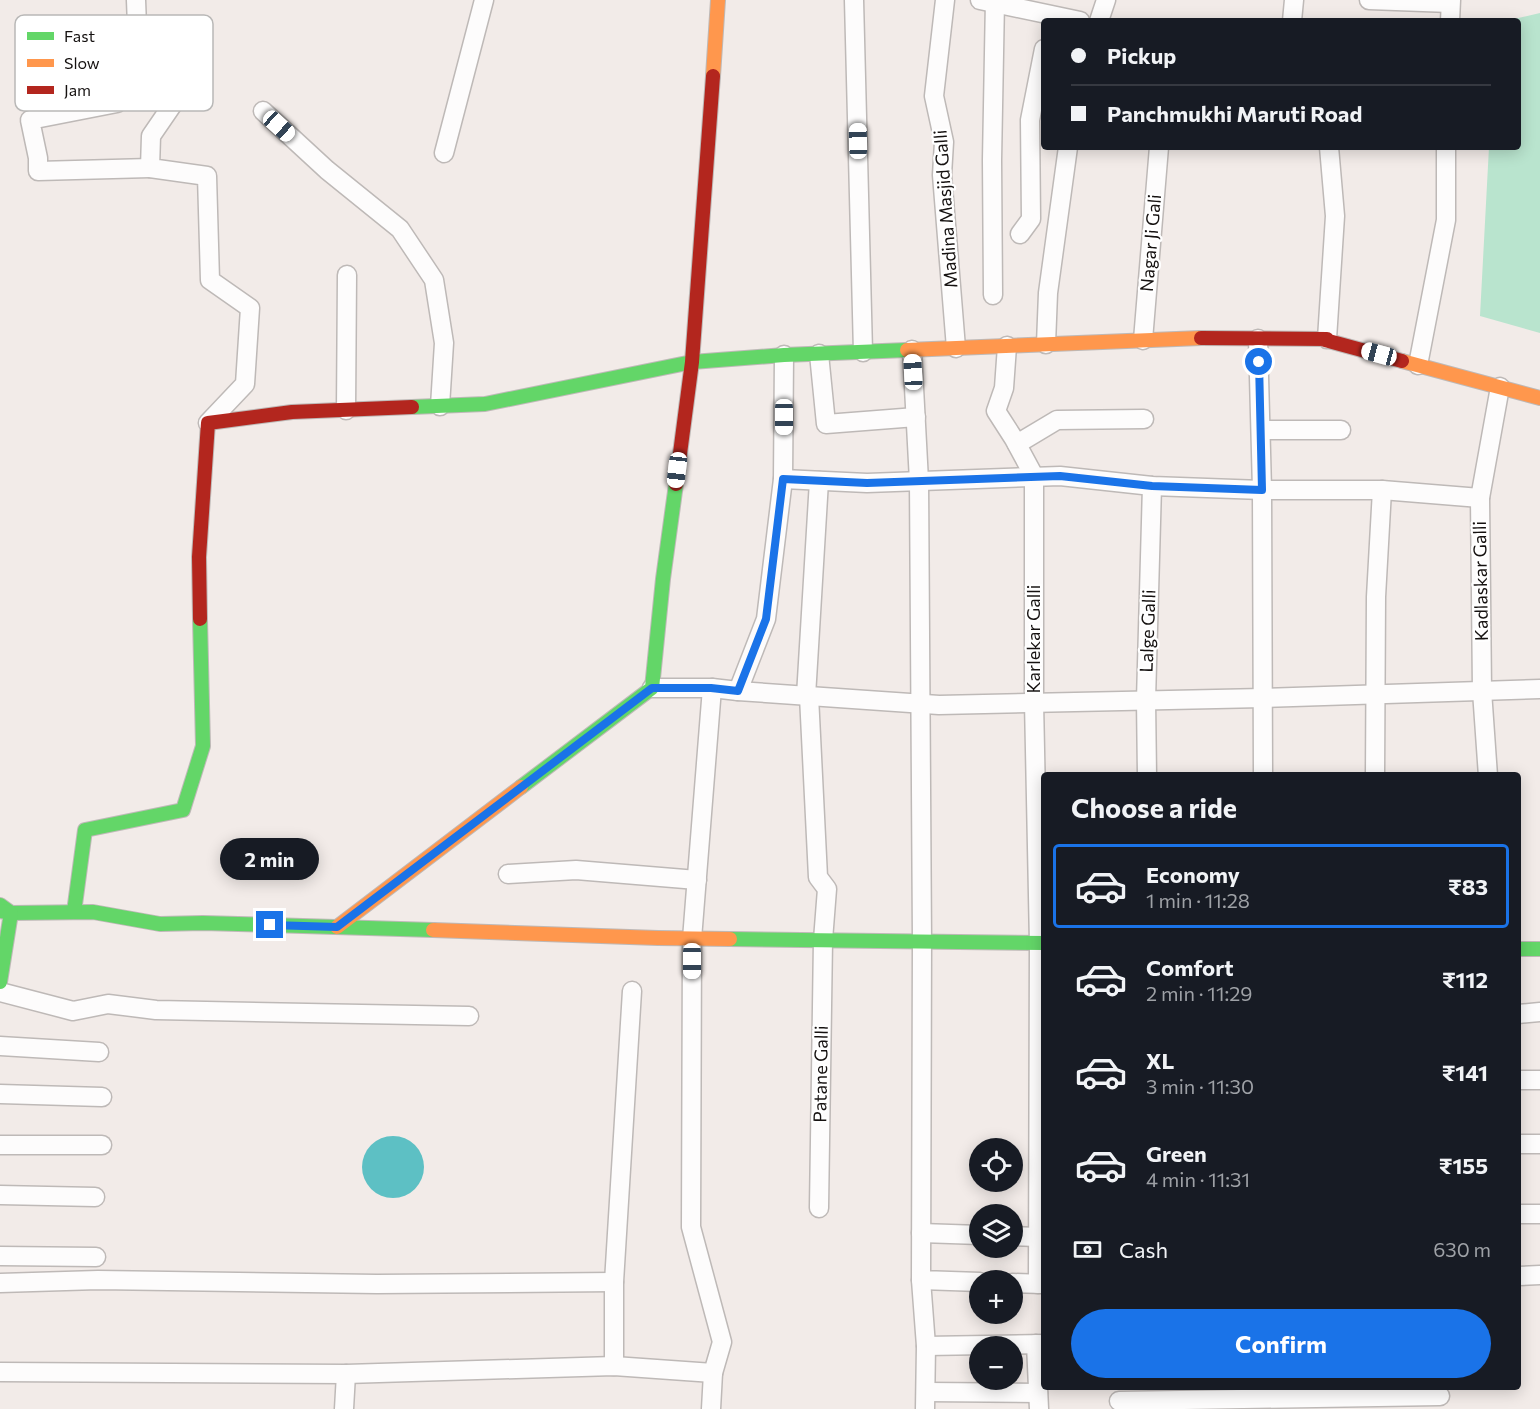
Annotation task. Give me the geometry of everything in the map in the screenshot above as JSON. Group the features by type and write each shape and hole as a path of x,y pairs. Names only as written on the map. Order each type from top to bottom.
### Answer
{"street":[{"path":"136,0 137,15"},
{"path":"444,153 484,0"},
{"path":"652,688 663,579 692,362 718,0"},
{"path":"854,0 863,352"},
{"name":"Madina Masjid Galli","path":"945,0 934,96 944,142 942,175 956,348"},
{"path":"1100,18 1106,0"},
{"path":"1292,18 1294,0"},
{"path":"1370,0 1450,8"},
{"path":"993,296 990,1 1051,12 1070,18"},
{"path":"1020,234 1031,219 1030,120 1041,64"},
{"path":"74,912 86,830 183,810 203,746 199,557 208,423 245,384 250,308 210,280 207,176 150,168 38,171 38,159 30,120 76,111"},
{"path":"150,168 151,136 168,111"},
{"path":"262,111 327,170 400,229 434,280 444,343 440,406"},
{"path":"1046,344 1048,293 1068,150"},
{"name":"Nagar Ji Gali","path":"1143,340 1159,150"},
{"path":"1329,150 1335,216 1327,339 1325,340 1540,398"},
{"path":"1418,365 1446,220 1446,150"},
{"path":"346,410 347,275"},
{"path":"208,423 292,412 485,404 692,362 784,355 1188,338 1327,339"},
{"path":"1258,339 1262,490 1263,772"},
{"name":"Karlekar Galli","path":"1007,346 1004,388 996,411 1034,476 1034,702 1041,913"},
{"path":"912,350 919,481 922,942 921,1280 927,1346 926,1401 1038,1401 1040,1344 927,1346"},
{"path":"819,354 826,424 916,417"},
{"path":"738,691 766,619 783,479 784,355"},
{"name":"Kadlaskar Galli","path":"1488,772 1482,691 1480,498 1500,387"},
{"path":"1017,444 1057,420 1144,419"},
{"path":"1261,430 1341,430"},
{"path":"783,479 867,483 1060,476 1152,486 1262,490 1382,490 1480,498"},
{"name":"Patane Galli","path":"819,481 807,696 818,877 827,889 819,1208"},
{"name":"Lalge Galli","path":"1147,772 1146,700 1152,486"},
{"path":"1375,772 1376,597 1382,490"},
{"path":"337,927 652,688 711,688 939,705 1540,689"},
{"path":"711,688 692,939 691,1227 722,1342 713,1373 711,1409"},
{"path":"508,874 576,870 697,880"},
{"path":"0,982 4,910 93,912 160,924 203,923 692,939 1041,943"},
{"path":"1521,949 1540,949"},
{"path":"614,1366 614,1282 632,991"},
{"path":"0,992 73,1011 108,1004 156,1010 469,1016"},
{"path":"1521,1014 1540,1012"},
{"name":"Karlekar Galli","path":"1041,1016 1038,1237 1041,1284"},
{"path":"0,1046 99,1052"},
{"path":"1521,1080 1540,1080"},
{"path":"0,1094 102,1097"},
{"path":"1521,1144 1540,1143"},
{"path":"0,1145 102,1145"},
{"path":"0,1195 95,1197"},
{"path":"1521,1214 1540,1214"},
{"path":"921,1233 969,1235"},
{"path":"1023,1236 1038,1237"},
{"path":"0,1256 96,1257"},
{"path":"1521,1276 1540,1275"},
{"path":"0,1283 98,1280 376,1284 614,1282"},
{"path":"921,1280 969,1282"},
{"path":"1023,1283 1041,1284"},
{"path":"0,1372 346,1374 614,1366 713,1373"},
{"path":"344,1409 346,1374"},
{"path":"1119,1399 1440,1398"}],"green space":[{"path":"1540,13 1540,333 1480,316 1489,150 1521,150 1521,18 1518,18"}],"water":[{"path":"393,1136 405,1138 415,1145 422,1155 424,1167 422,1179 415,1189 405,1196 393,1198 381,1196 371,1189 364,1179 362,1167 364,1155 371,1145 381,1138"}],"traffic: fast":[{"path":"412,407 485,404 692,362 784,355 907,350"},
{"path":"521,787 652,688 663,579 676,484"},
{"path":"74,912 85,830 183,810 203,746 200,619"},
{"path":"0,905 11,913 93,912 160,924 203,923 433,930"},
{"path":"0,911 11,913 0,982"},
{"path":"730,939 1041,943"},
{"path":"1521,949 1540,949"}],"traffic: slow":[{"path":"713,76 718,0"},
{"path":"907,350 1201,338"},
{"path":"1402,361 1540,398"},
{"path":"337,927 521,787"},
{"path":"433,930 730,939"}],"traffic: jam":[{"path":"676,484 692,362 713,76"},
{"path":"1201,338 1327,339 1325,340 1402,361"},
{"path":"200,619 199,557 208,423 292,412 412,407"}],"route":[{"path":"270,925 337,927 652,688 711,688 738,691 766,619 783,479 867,483 1060,476 1152,486 1262,490 1259,362"}]}
